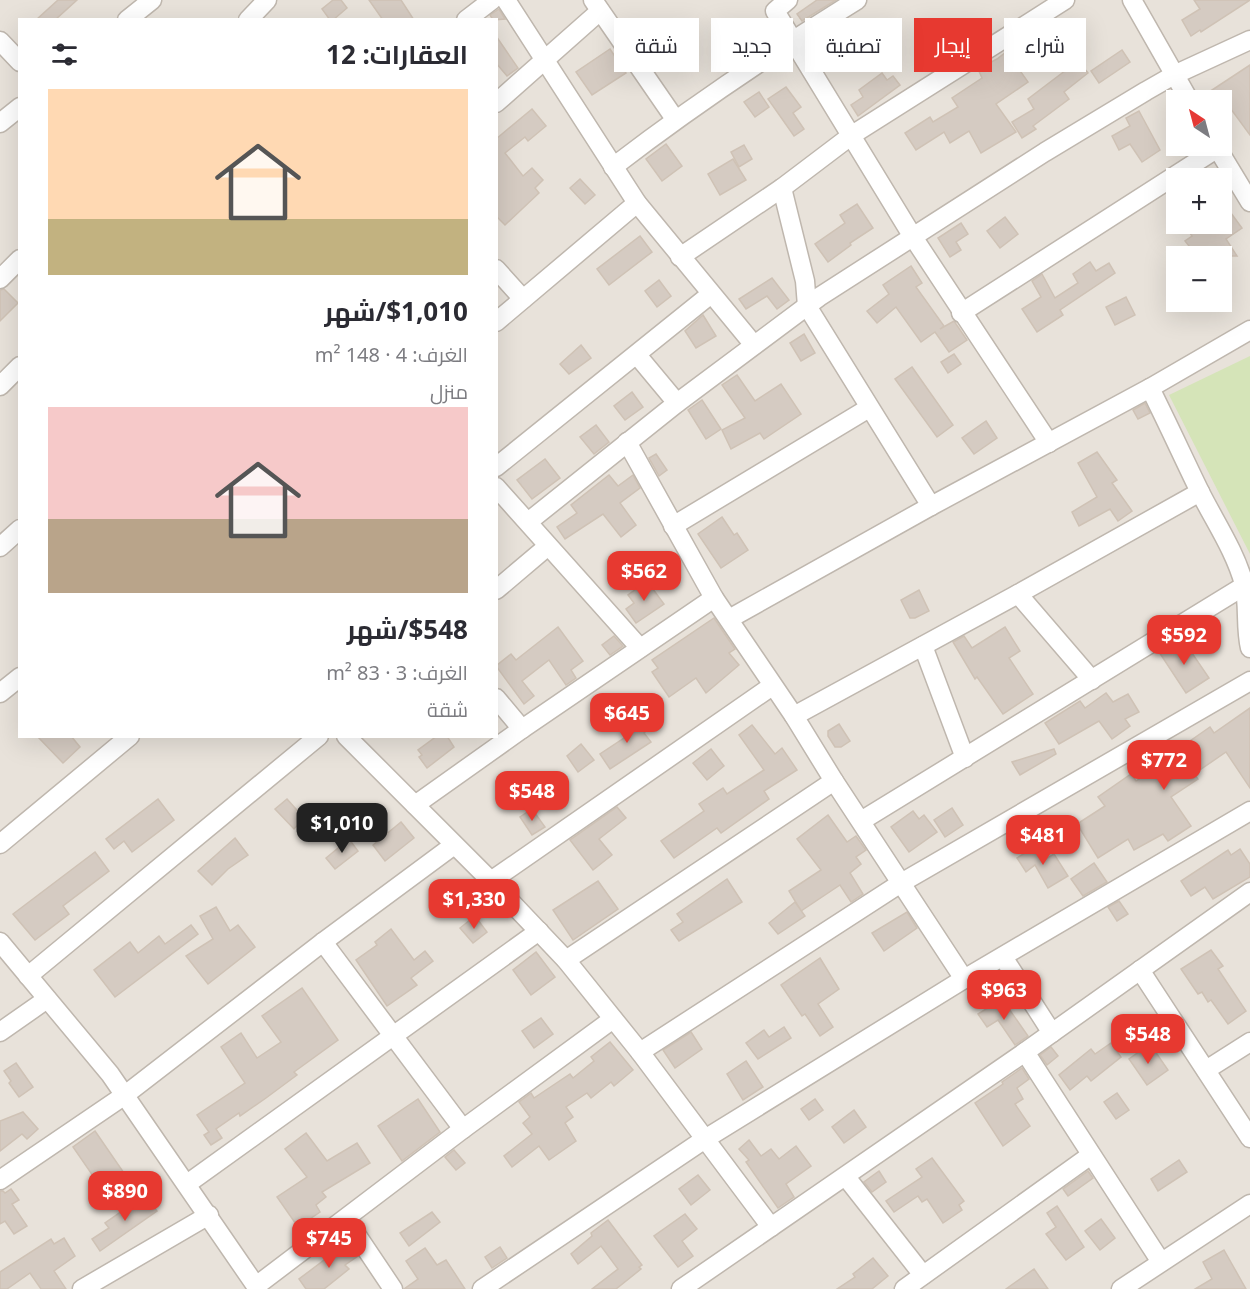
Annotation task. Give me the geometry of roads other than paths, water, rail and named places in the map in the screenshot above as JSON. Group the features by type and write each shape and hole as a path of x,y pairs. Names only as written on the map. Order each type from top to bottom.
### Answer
{"street":[{"path":"130,18 152,0"},
{"path":"469,18 492,0"},
{"path":"506,0 637,203 754,345"},
{"path":"857,0 793,39 961,313 1049,443"},
{"path":"680,257 782,188 852,135 1065,0"},
{"path":"1132,0 1184,90"},
{"path":"777,4 783,18"},
{"path":"498,101 545,60 597,5 675,119"},
{"path":"528,522 677,403 807,306 1045,152 1174,75 1250,40"},
{"path":"0,41 18,60"},
{"path":"613,167 675,119 744,72"},
{"path":"0,123 18,109"},
{"path":"961,313 1203,156"},
{"path":"1223,156 1247,192"},
{"path":"782,188 805,281 807,306 931,506"},
{"path":"498,320 637,203"},
{"path":"0,279 18,261"},
{"path":"498,271 523,299"},
{"path":"498,465 711,294"},
{"path":"729,619 1250,330"},
{"path":"637,355 677,403"},
{"path":"0,386 18,368"},
{"path":"1150,387 1200,492 1231,549 1244,586 1247,636 1250,648"},
{"path":"673,526 869,408"},
{"path":"627,442 714,598 794,716 964,979"},
{"path":"498,489 640,648"},
{"path":"794,716 1200,492"},
{"path":"0,547 18,531"},
{"path":"498,588 548,546"},
{"path":"861,821 1244,586"},
{"path":"1018,594 1092,680"},
{"path":"415,805 714,598"},
{"path":"923,646 965,758"},
{"path":"0,693 18,679"},
{"path":"640,1052 901,883 1250,681"},
{"path":"490,881 772,686"},
{"path":"498,700 522,729"},
{"path":"0,844 128,738"},
{"path":"28,976 317,738"},
{"path":"348,738 566,960 640,1052 771,1227"},
{"path":"566,960 834,781"},
{"path":"482,1289 705,1139 964,979 1250,811"},
{"path":"0,1180 126,1095 323,942 454,845"},
{"path":"681,1289 846,1177 1250,892"},
{"path":"187,1184 539,931"},
{"path":"0,942 126,1095 257,1287 463,1129 613,1019"},
{"path":"323,942 463,1129"},
{"path":"1003,957 1052,1033"},
{"path":"1140,970 1250,1138"},
{"path":"0,1032 47,999"},
{"path":"1206,1070 1250,1042"},
{"path":"1025,1052 1161,1262"},
{"path":"904,1289 1091,1155"},
{"path":"846,1177 923,1275"},
{"path":"1121,1289 1250,1203"},
{"path":"82,1289 209,1215"},
{"path":"346,1220 393,1289"}]}
